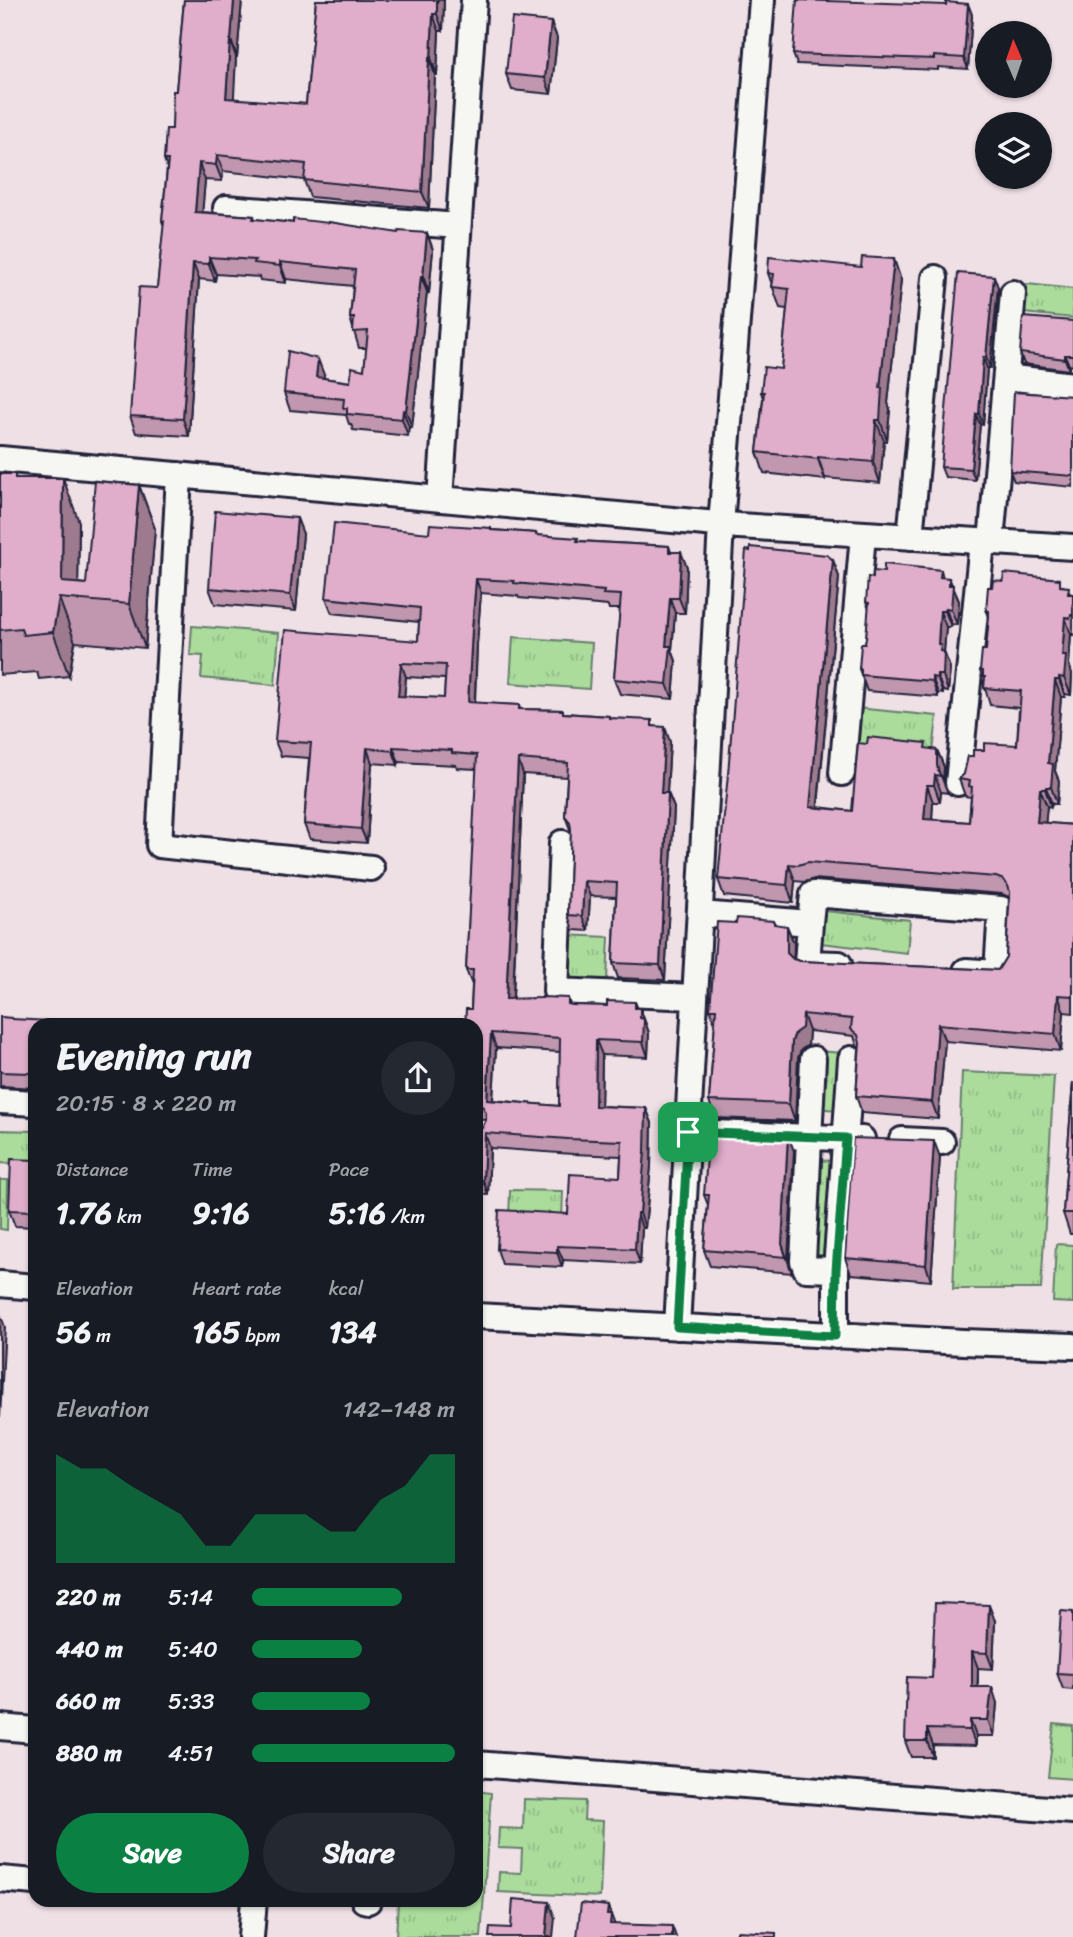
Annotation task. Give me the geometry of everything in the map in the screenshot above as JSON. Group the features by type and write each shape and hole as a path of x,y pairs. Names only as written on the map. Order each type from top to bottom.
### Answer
{"street":[{"path":"440,499 474,0"},
{"path":"677,1327 721,525 762,0"},
{"path":"226,208 458,226"},
{"path":"910,537 935,278"},
{"path":"958,783 1006,377 1013,293"},
{"path":"1006,377 1073,384"},
{"path":"0,459 721,525 1073,547"},
{"path":"179,475 159,845 371,869"},
{"path":"842,773 863,535"},
{"path":"562,844 556,991 695,997"},
{"path":"861,966 807,962 813,894 1001,909 997,973 943,970"},
{"path":"700,914 810,923"},
{"path":"813,1059 803,1261 806,1269 836,1270"},
{"path":"835,1336 836,1270 851,1059"},
{"path":"0,1101 28,1103"},
{"path":"688,1132 942,1142"},
{"path":"0,1284 28,1286"},
{"path":"483,1317 1073,1346"},
{"path":"0,1727 28,1729"},
{"path":"483,1765 1073,1811"},
{"path":"0,1880 28,1882"},
{"path":"251,1937 253,1907"}],"green space":[{"path":"1027,284 1073,289 1073,318 1024,313"},
{"path":"192,626 279,633 275,685 201,678 203,656 190,655"},
{"path":"513,637 592,643 589,689 510,683"},
{"path":"856,708 937,716 933,753 852,745"},
{"path":"825,911 910,920 907,953 821,943"},
{"path":"562,935 609,937 607,980 560,978"},
{"path":"818,1051 843,1053 838,1110 812,1108"},
{"path":"962,1072 1054,1076 1041,1289 953,1289"},
{"path":"0,1130 28,1131 28,1165 0,1163"},
{"path":"812,1160 834,1161 828,1259 806,1258"},
{"path":"0,1180 8,1180 7,1230 0,1229"},
{"path":"510,1190 563,1191 562,1220 509,1219"},
{"path":"1056,1244 1073,1245 1073,1303 1053,1302"},
{"path":"1054,1724 1073,1726 1073,1779 1048,1777"},
{"path":"483,1792 491,1793 481,1937 396,1937 398,1907 483,1907"},
{"path":"524,1799 585,1801 584,1820 603,1821 600,1897 498,1892 499,1872 521,1873 522,1849 498,1848 499,1828 523,1829"}],"building":[{"path":"184,0 234,0 226,98 306,104 316,0 437,0 429,58 422,192 304,180 306,164 217,155 216,165 199,163 195,212 254,216 253,219 293,223 293,219 329,222 398,233 427,233 406,411 403,410 402,419 347,414 347,408 343,408 344,399 284,393 288,351 318,359 316,377 350,382 352,367 364,370 368,331 353,332 354,318 350,318 355,270 280,262 280,266 254,263 255,260 209,257 209,264 193,263 183,419 130,416 139,287 157,288 168,160 164,160 166,129 172,129 173,91 176,91"},
{"path":"797,0 968,4 964,58 793,54"},
{"path":"512,18 551,22 545,78 506,74"},
{"path":"769,257 861,267 862,257 894,259 880,388 880,420 876,420 873,462 757,452 764,367 781,369 789,289 772,287 774,274 768,273"},
{"path":"958,273 994,276 971,469 941,467"},
{"path":"1023,317 1073,321 1073,355 1065,355 1065,359 1020,353"},
{"path":"1014,392 1073,396 1073,476 1010,471"},
{"path":"0,474 15,474 15,478 63,478 62,582 86,584 95,481 139,485 129,604 59,598 53,632 23,635 21,628 0,630"},
{"path":"215,511 297,518 290,595 209,588"},
{"path":"334,523 429,533 430,524 491,528 578,538 577,541 669,546 669,552 681,552 679,598 670,598 666,646 671,646 667,684 614,679 621,595 514,581 476,579 472,629 468,702 519,705 519,709 563,710 563,713 609,718 652,720 652,726 665,727 661,793 668,793 660,965 613,963 617,883 584,881 582,916 568,915 571,829 565,816 568,763 518,759 506,999 568,998 568,1004 572,1005 607,1006 607,1001 635,1002 635,1008 640,1008 640,1018 644,1019 643,1042 596,1040 595,1106 646,1108 645,1151 635,1249 557,1246 557,1252 497,1249 499,1210 568,1214 570,1174 620,1177 622,1141 485,1133 483,1180 483,1126 486,1113 483,1107 483,1018 465,1018 466,1009 471,1009 473,970 466,970 477,755 452,753 452,750 393,747 393,751 367,748 361,829 304,824 311,743 275,741 285,630 418,641 420,608 326,598","holes":["401,663 446,665 444,698 398,696","491,1033 560,1038 559,1106 487,1100"]},
{"path":"750,547 827,555 833,560 810,807 852,811 858,743 867,744 868,737 926,743 925,748 937,750 937,765 941,776 935,775 934,785 927,785 924,819 969,822 972,787 969,786 970,781 959,779 964,774 968,756 973,756 973,750 984,750 984,743 1017,745 1021,691 984,688 985,677 983,671 980,671 982,650 986,650 988,587 992,587 993,580 1003,581 1004,573 1060,579 1060,586 1069,587 1068,594 1073,594 1073,615 1070,618 1065,617 1062,656 1066,656 1064,678 1055,680 1048,763 1053,764 1051,787 1040,789 1037,822 1073,825 1073,996 1058,995 1055,1034 938,1024 932,1102 856,1096 860,1043 858,1035 851,1029 852,1019 803,1014 802,1028 795,1033 792,1041 789,1104 709,1101 716,1009 710,1009 717,922 736,923 737,918 774,921 774,924 787,926 787,953 800,961 998,970 1006,957 1010,892 1004,880 996,877 808,862 789,864 787,885 718,879 746,550 750,551"},
{"path":"884,564 941,570 940,577 949,578 949,585 953,585 951,609 940,611 938,644 941,645 940,651 944,652 943,675 932,677 932,681 861,675 861,644 865,644 869,603 866,602 868,577 873,578 873,571 884,572"},
{"path":"0,1017 28,1020 28,1073 0,1072"},
{"path":"1073,1082 1073,1213 1063,1213"},
{"path":"709,1132 788,1135 782,1244 786,1257 704,1250 709,1195 704,1195"},
{"path":"853,1138 934,1141 926,1265 845,1258"},
{"path":"11,1159 28,1160 28,1211 9,1210"},
{"path":"935,1603 989,1605 987,1653 972,1652 972,1687 992,1687 988,1720 970,1720 970,1730 927,1729 927,1741 905,1741 907,1677 932,1678"},
{"path":"1061,1611 1073,1612 1073,1674 1057,1673"},
{"path":"513,1899 549,1902 546,1937 489,1937 490,1927 511,1928"},
{"path":"581,1903 608,1906 610,1924 672,1926 672,1937 577,1937"},
{"path":"737,1931 776,1933 776,1937 736,1937"}],"route":[{"path":"688,1132 846,1138 836,1270 835,1336 677,1327 688,1132"}]}
